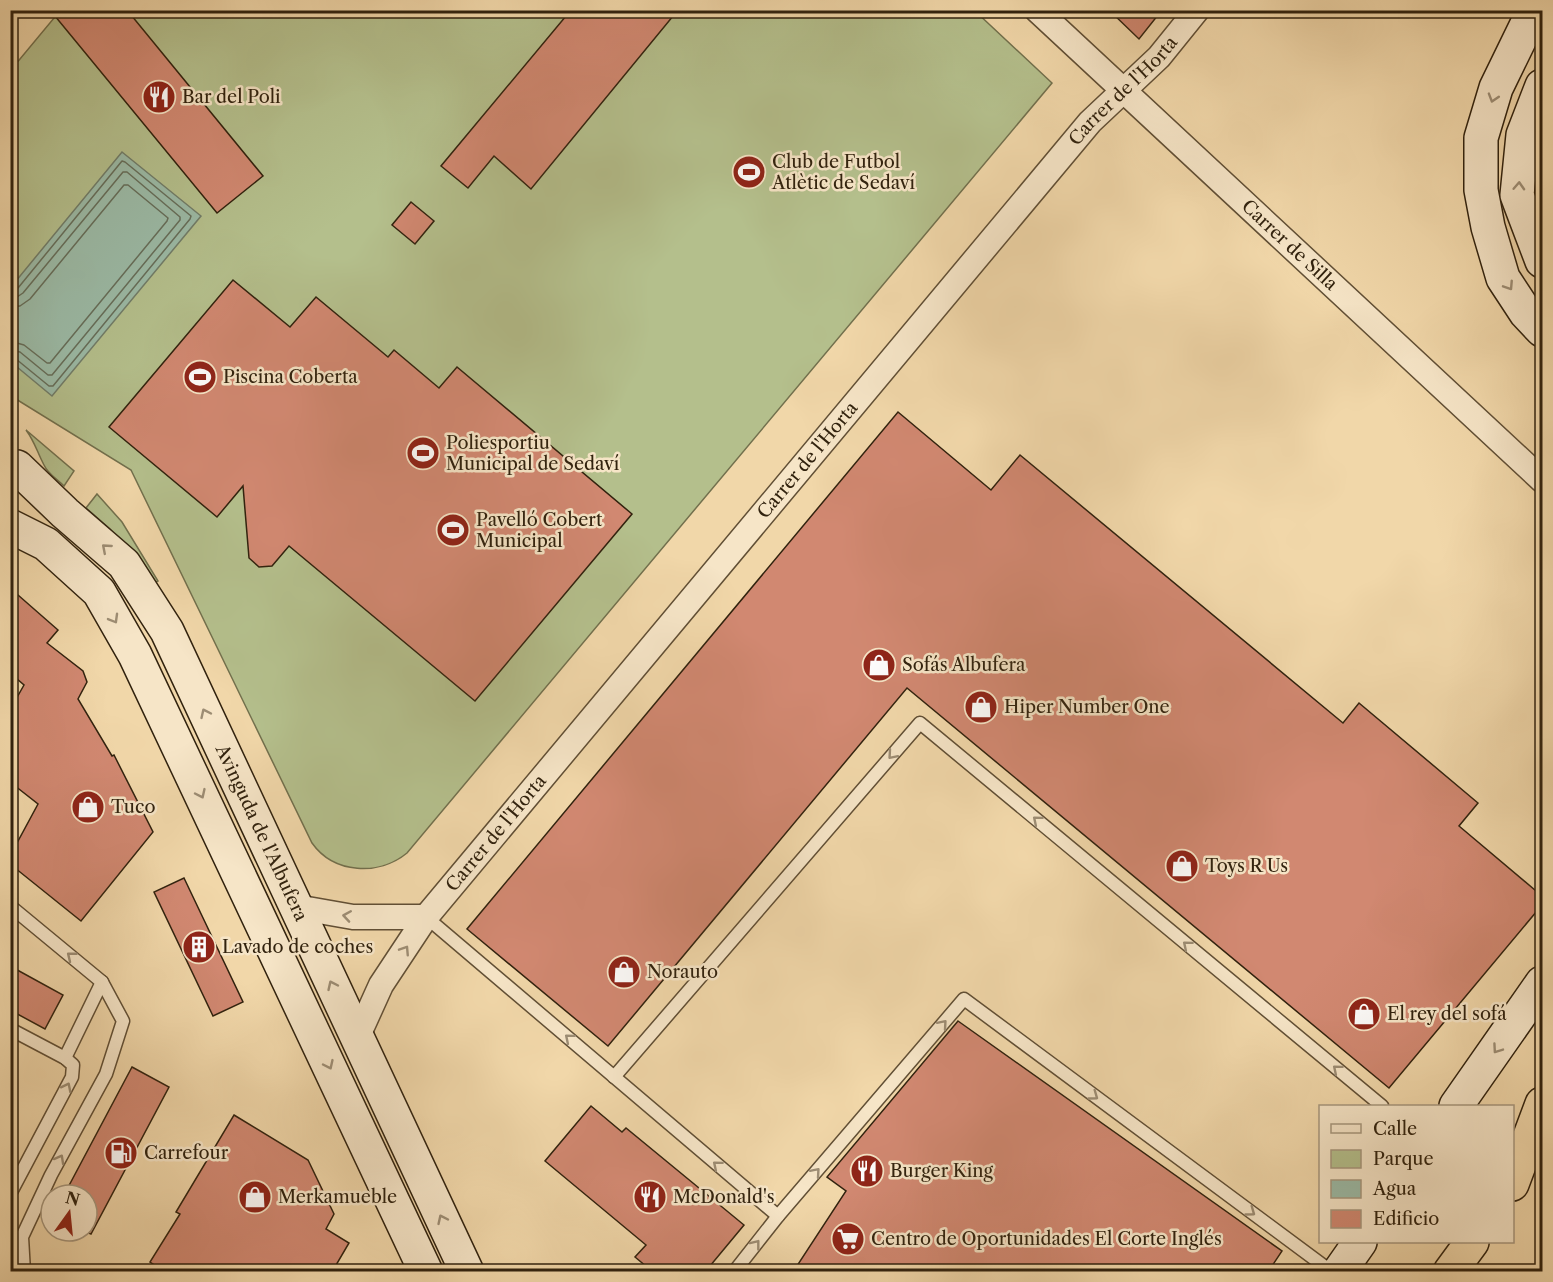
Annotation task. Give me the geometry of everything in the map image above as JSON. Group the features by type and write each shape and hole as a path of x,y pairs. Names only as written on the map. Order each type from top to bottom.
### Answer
{"highway":[{"path":"1514,1180 1542,1104"},
{"path":"1514,1183 1542,1149"},
{"path":"1450,1272 1471,1243"}],"street":[{"name":"Carrer de Silla","path":"1037,10 1542,480"},
{"name":"Carrer de l'Horta","path":"357,1038 381,985 426,917 1090,122 1159,57 1197,10"},
{"path":"1534,10 1530,35 1496,88 1481,138 1481,190 1488,227 1503,278 1526,312 1542,330"},
{"path":"1542,86 1523,135 1518,195 1542,261"},
{"name":"Avinguda de l'Albufera","path":"13,469 124,564 167,631 466,1272"},
{"name":"Avinguda de l'Albufera","path":"10,526 46,544 99,592 135,655 426,1272"},
{"path":"296,907 353,917 426,917"},
{"path":"1457,1105 1542,984"},
{"path":"1338,1272 1359,1243"}],"lane":[{"path":"614,1077 920,723 1380,1105"},
{"path":"10,906 102,982 123,1021 106,1074 51,1175 22,1237 24,1272"},
{"path":"426,917 778,1216"},
{"path":"65,1058 102,982"},
{"path":"734,1272 778,1216 964,999 1332,1272"},
{"path":"10,1029 65,1058 73,1065 72,1077 10,1194"}],"green space":[{"name":"Poliesportiu Municipal de Sedaví","path":"974,10 1052,83 407,853 383,866 357,868 332,861 321,853 312,843 131,470 11,396 10,71 54,18 65,11"},
{"path":"26,430 74,471 64,486 50,474"},
{"path":"97,494 122,522 158,581 153,584 110,529 86,508"}],"water":[{"path":"122,152 201,216 52,396 11,362 11,287"}],"building":[{"name":"Bar del Poli","path":"50,10 127,10 263,176 217,213"},
{"path":"571,10 678,10 531,189 494,156 468,188 441,166"},
{"path":"1109,10 1162,10 1139,39"},
{"path":"411,202 434,221 415,244 392,225"},
{"name":"Pavelló Cobert Municipal","path":"233,280 290,327 316,297 388,357 394,350 439,388 457,367 632,514 475,701 289,546 272,566 259,567 249,558 243,486 217,517 109,427"},
{"path":"898,412 991,490 1020,455 1343,723 1359,703 1478,803 1459,826 1542,896 1542,905 1389,1088 907,688 608,1046 467,929"},
{"path":"10,588 58,630 47,643 83,671 87,682 78,699 112,756 114,755 153,832 81,921 10,864 10,856 38,804 10,782 11,708 24,685 10,673"},
{"name":"Lavado de coches","path":"184,878 243,1002 213,1016 154,892"},
{"path":"10,966 63,995 45,1029 10,1010"},
{"path":"958,1021 1282,1251 1268,1272 793,1272 846,1191 827,1177"},
{"path":"132,1067 169,1087 99,1219 99,1183 70,1183"},
{"name":"McDonald's","path":"591,1106 622,1132 626,1128 744,1225 705,1272 653,1272 635,1257 646,1245 545,1161"},
{"name":"Merkamueble","path":"234,1115 308,1160 334,1214 326,1229 349,1243 332,1272 165,1272 150,1262 180,1214 176,1212"}],"place":[{"name":"Bar del Poli","path":"159,97"},
{"name":"Club de Futbol Atlètic de Sedaví","path":"749,172"},
{"name":"Piscina Coberta","path":"200,377"},
{"name":"Poliesportiu Municipal de Sedaví","path":"423,453"},
{"name":"Pavelló Cobert Municipal","path":"453,530"},
{"name":"Sofás Albufera","path":"879,665"},
{"name":"Hiper Number One","path":"981,707"},
{"name":"Tuco","path":"88,807"},
{"name":"Toys R Us","path":"1182,866"},
{"name":"Lavado de coches","path":"199,947"},
{"name":"Norauto","path":"624,972"},
{"name":"El rey del sofá","path":"1364,1014"},
{"name":"Carrefour","path":"121,1153"},
{"name":"Burger King","path":"867,1171"},
{"name":"Merkamueble","path":"255,1197"},
{"name":"McDonald's","path":"650,1197"},
{"name":"Centro de Oportunidades El Corte Inglés","path":"848,1239"}]}
